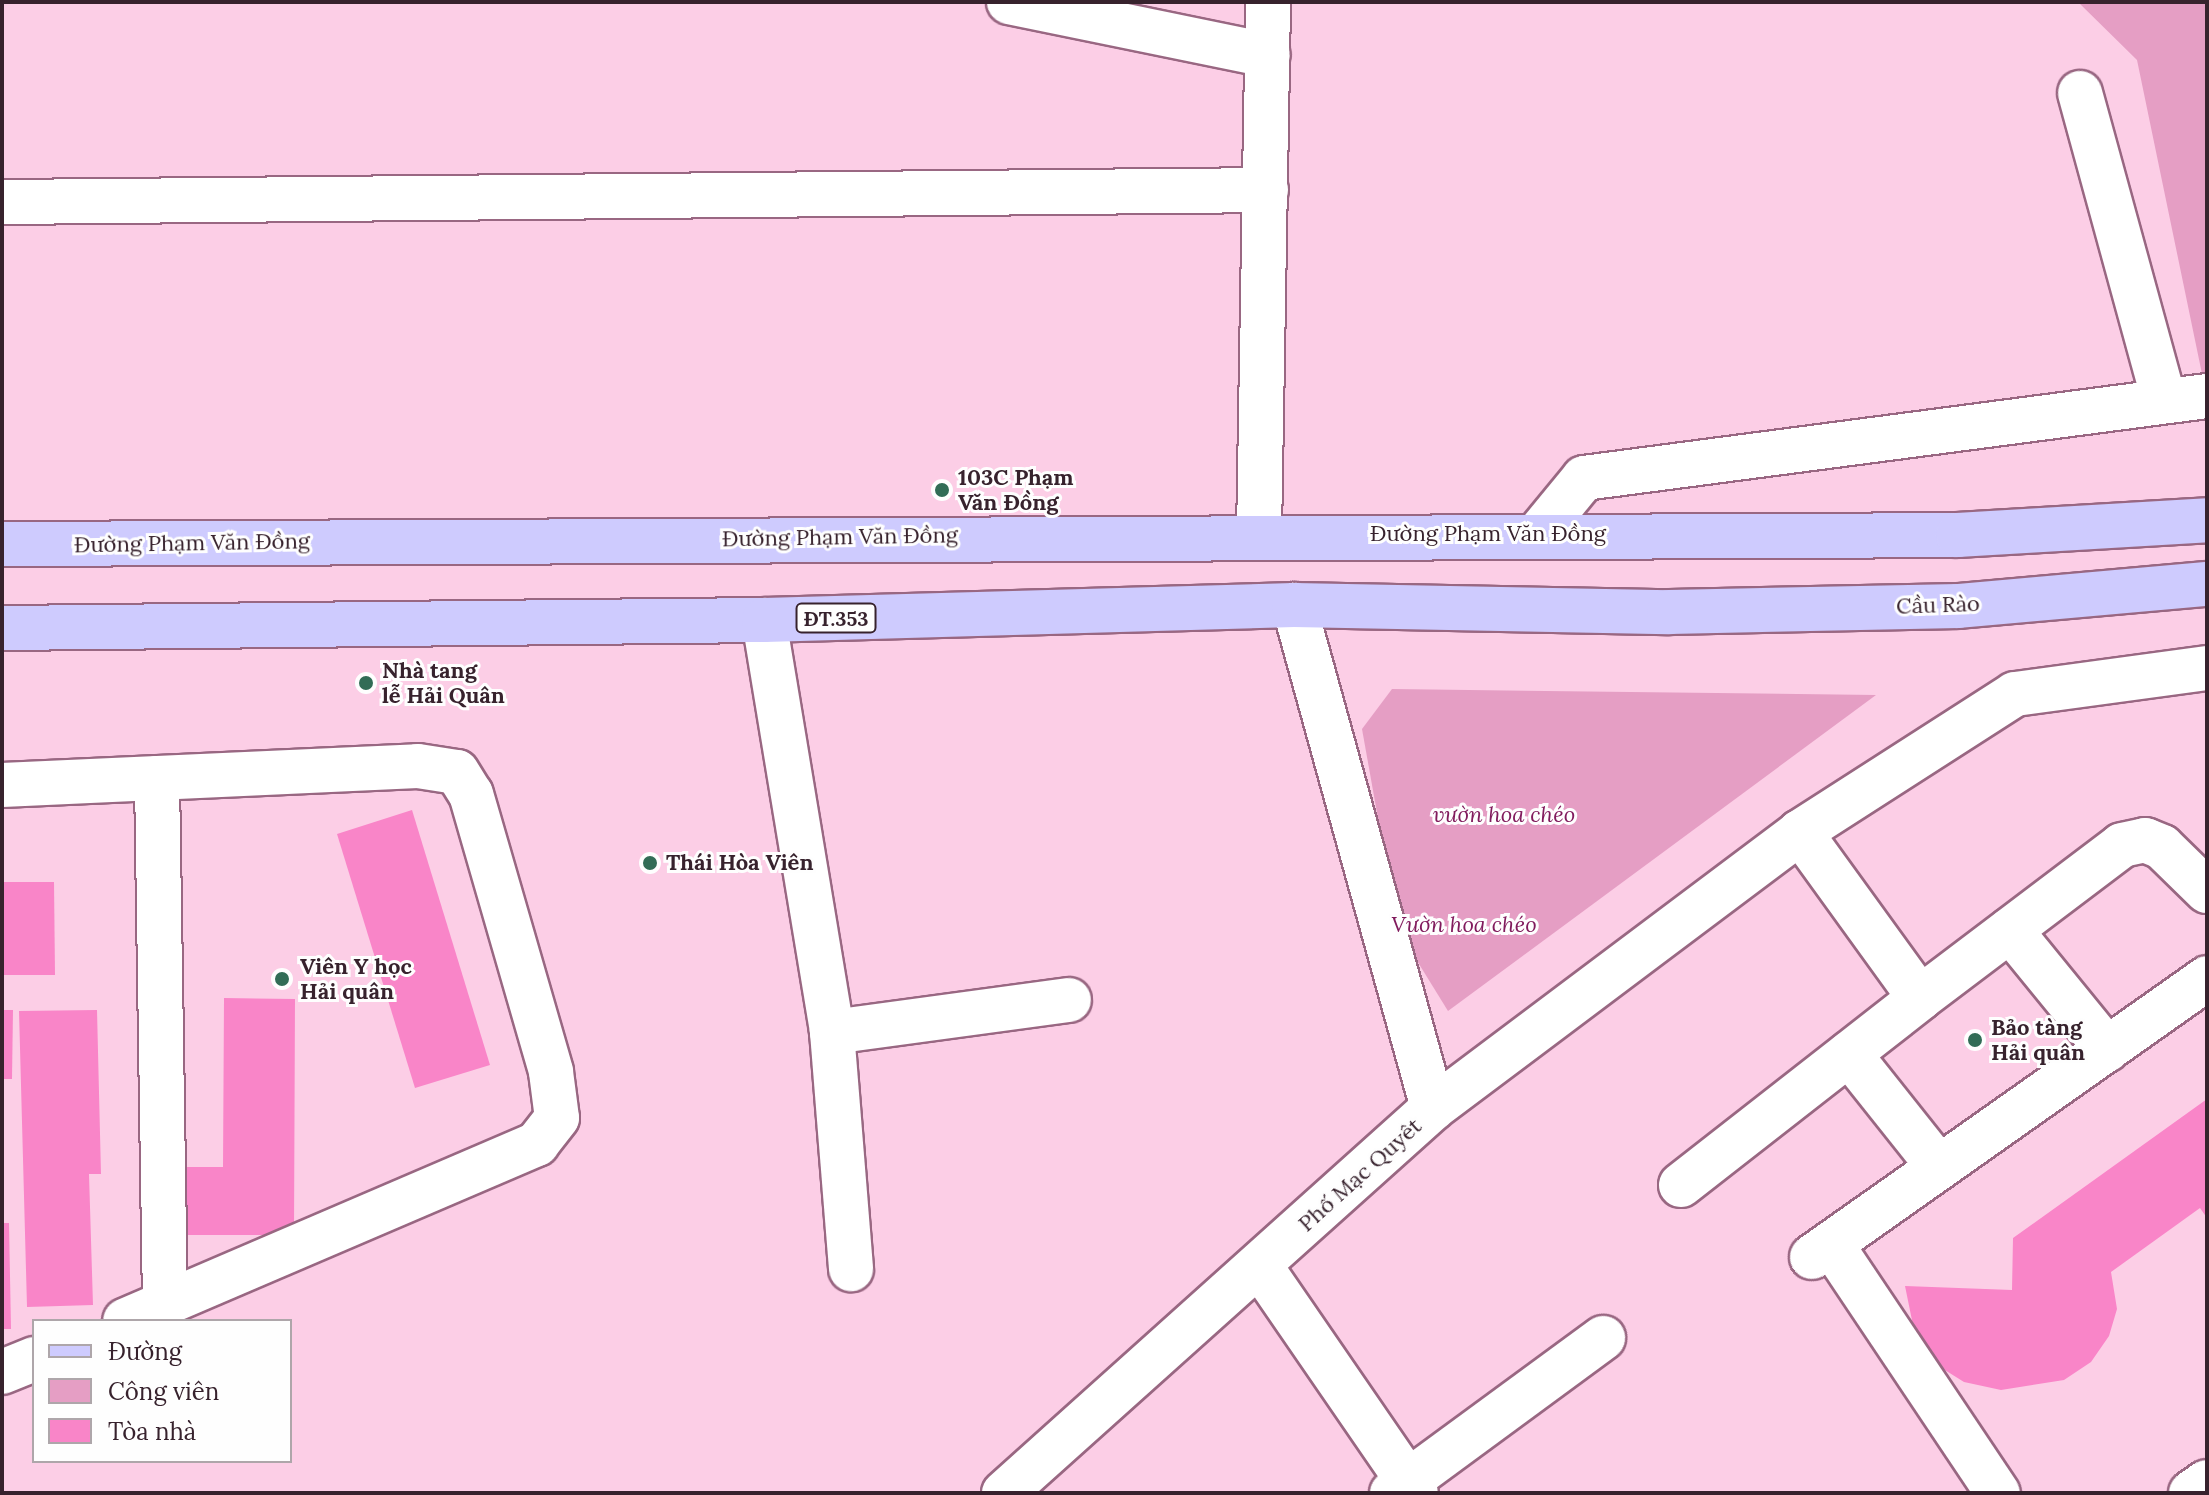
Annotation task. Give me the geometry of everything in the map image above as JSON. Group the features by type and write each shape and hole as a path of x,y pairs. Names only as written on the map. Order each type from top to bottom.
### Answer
{"main road":[{"name":"Đường Phạm Văn Đồng","path":"2,544 1259,535 1958,535 2207,520"},
{"name":"Cầu Rào","path":"1294,605 1669,612 1959,606 2207,584"},
{"name":"ĐT.353","path":"2,628 764,620 1294,605"}],"street":[{"path":"1009,2 1268,55"},
{"path":"1259,535 1268,2"},
{"path":"2080,93 2164,401"},
{"path":"2,202 1266,190"},
{"path":"1538,534 1584,478 2207,396"},
{"name":"Phố Mạc Quyêt","path":"1004,1493 1433,1108 1294,605"},
{"path":"764,620 832,1032 851,1269"},
{"path":"1433,1108 1800,832 2015,694 2202,675"},
{"path":"2,785 418,766 457,772 471,794 558,1104 551,1130 537,1144 130,1319"},
{"path":"157,778 165,1305"},
{"path":"1800,832 1920,998"},
{"path":"1681,1185 2122,845 2145,840 2162,847 2207,891"},
{"path":"2010,930 2107,1049"},
{"path":"1998,1493 1822,1250 2207,978"},
{"path":"832,1032 1069,1000"},
{"path":"1849,1054 1939,1167"},
{"path":"1260,1266 1405,1489 1603,1338"},
{"path":"2,1372 32,1360"},
{"path":"2191,1493 2207,1482"}],"green space":[{"path":"2078,2 2207,2 2207,398 2137,60"},
{"name":"Vườn hoa chéo","path":"1392,689 1876,695 1448,1011 1398,930 1362,729"}],"building":[{"path":"412,810 490,1065 415,1088 337,834"},
{"path":"2,882 54,882 55,975 2,975"},
{"path":"224,998 295,999 294,1235 182,1235 183,1167 223,1167"},
{"path":"2,1010 13,1010 12,1079 2,1079"},
{"path":"97,1010 101,1174 89,1174 93,1305 27,1307 19,1011"},
{"path":"2207,1099 2207,1218 2200,1208 2111,1272 2117,1309 2109,1336 2091,1362 2064,1380 2001,1390 1964,1382 1932,1362 1915,1335 1905,1286 2012,1290 2013,1238"},
{"path":"2,1223 9,1223 11,1329 2,1329"}],"place":[{"name":"103C Phạm Văn Đồng","path":"942,490"},
{"name":"Nhà tang lễ Hải Quân","path":"366,683"},
{"name":"Thái Hòa Viên","path":"650,863"},
{"name":"Viên Y học Hải quân","path":"282,979"},
{"name":"Bảo tàng Hải quân","path":"1975,1040"}],"park label":[{"name":"vườn hoa chéo","path":"1504,815"}]}
